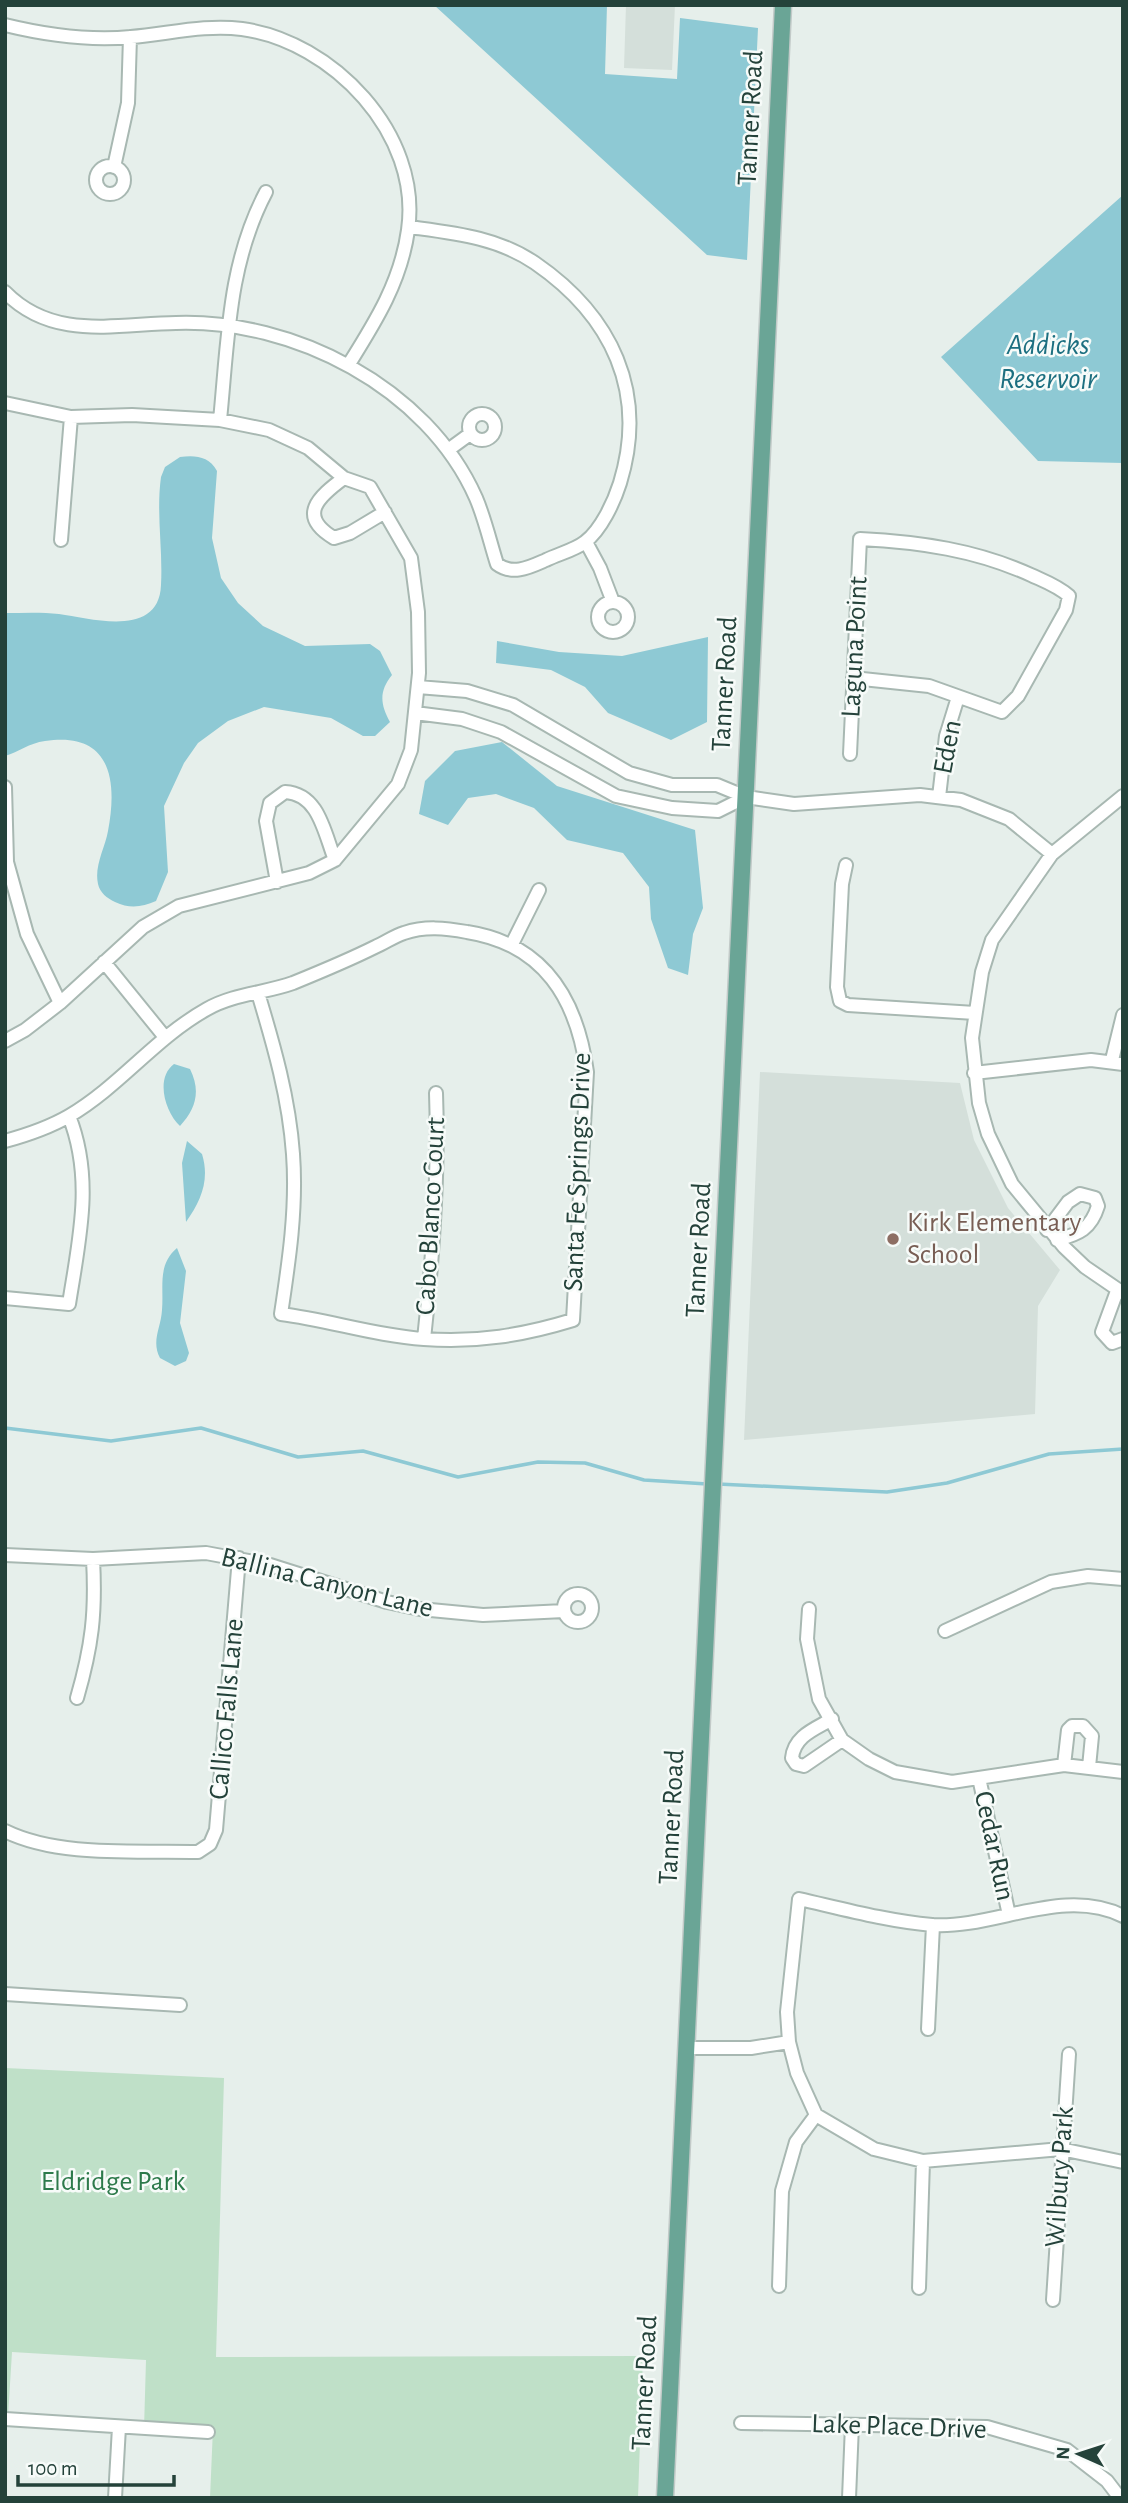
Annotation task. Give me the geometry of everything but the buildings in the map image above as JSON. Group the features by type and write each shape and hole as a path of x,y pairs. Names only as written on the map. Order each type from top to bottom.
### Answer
{"main road":[{"name":"Tanner Road","path":"665,2498 783,5"}],"street":[{"path":"5,25 62,37 130,37 216,27 244,29 305,49 342,74 391,140 403,169 409,227 394,287 349,364"},
{"path":"114,166 128,103 130,37"},
{"path":"220,420 240,256 248,225 266,192"},
{"path":"5,292 32,314 78,328 128,328 176,323 230,327 289,339 349,364 398,401 448,450 476,498 497,564 505,569 519,571 586,542 617,495 628,450 630,397 623,367 603,330 580,302 536,263 482,238 409,227"},
{"path":"5,403 71,417 132,415 220,420 269,430 308,448 344,478 370,487 411,558 418,612 418,687 411,750 398,784 335,859 309,873 179,906 144,927 60,1003 25,1030 5,1041"},
{"path":"61,540 71,417"},
{"path":"448,450 470,433"},
{"path":"344,478 319,497 314,513 319,529 334,538 350,533 385,512"},
{"name":"Laguna Point","path":"850,754 860,539 937,546 975,554 1012,567 1062,590 1069,596 1066,610 1018,696 1002,712 958,697"},
{"path":"586,542 600,568 612,602"},
{"path":"853,678 929,686 958,697"},
{"path":"418,687 467,691 513,705 629,772 672,785 717,785 746,797 794,804 898,796 939,797 985,806 1009,819 1052,855"},
{"name":"Eden","path":"939,797 946,736 958,697"},
{"path":"415,713 462,719 501,732 616,796 672,808 718,811 746,797"},
{"path":"5,788 7,862 27,934 60,1003"},
{"path":"277,882 266,821 270,803 285,792 300,793 313,805 335,859"},
{"path":"1123,796 1052,855 992,940 975,1013 974,1073 988,1134 1001,1163 1025,1203 1052,1235 1084,1267 1120,1292 1102,1332 1105,1339 1112,1343 1123,1339"},
{"path":"846,865 842,884 837,974 840,1001 848,1005 975,1013"},
{"path":"512,944 540,890"},
{"name":"Santa Fe Springs Drive","path":"5,1141 69,1116 102,1092 164,1036 209,1007 292,983 403,933 425,928 482,934 512,944 541,966 569,1003 582,1033 587,1072 573,1320 521,1335 475,1340 424,1339"},
{"path":"104,962 164,1036"},
{"path":"258,993 278,1060 293,1155 294,1207 281,1314 424,1339"},
{"path":"974,1073 1059,1062 1117,1062 1123,1015"},
{"name":"Cabo Blanco Court","path":"424,1339 434,1241 438,1138 436,1093"},
{"path":"5,1298 69,1304 84,1203 82,1156 69,1116"},
{"name":"Ballina Canyon Lane","path":"5,1555 93,1559 180,1553 239,1558 387,1602 420,1609 483,1615 564,1611"},
{"name":"Callico Falls Lane","path":"5,1831 33,1844 198,1852 210,1844 216,1830 239,1558"},
{"path":"77,1698 91,1648 95,1603 93,1559"},
{"path":"944,1631 1051,1582 1088,1576 1123,1579"},
{"path":"808,1609 810,1668 819,1699 842,1740 895,1772 952,1782 1064,1765 1123,1772"},
{"path":"832,1719 801,1737 793,1749 792,1758 796,1764 804,1766 842,1740"},
{"path":"1064,1765 1068,1730 1072,1726 1083,1726 1092,1736 1088,1767"},
{"name":"Cedar Run","path":"979,1778 1009,1914"},
{"path":"1123,1916 1112,1910 1072,1905 933,1925 799,1899 787,2012 789,2042 797,2073 816,2115 874,2149 923,2161 1060,2149 1123,2162"},
{"path":"928,2029 933,1925"},
{"path":"5,1994 180,2006"},
{"path":"688,2048 751,2048 789,2042"},
{"name":"Wilbury Park","path":"1053,2300 1060,2149 1069,2054"},
{"path":"779,2286 782,2191 796,2142 816,2115"},
{"path":"919,2288 923,2161"},
{"path":"5,2419 208,2432"},
{"name":"Lake Place Drive","path":"741,2423 987,2427 1067,2449 1107,2481 1120,2498"},
{"path":"849,2498 852,2425"},
{"path":"115,2498 119,2427"}],"shaded area":[{"path":"626,5 675,5 672,70 624,68"},
{"name":"Kirk Elementary School","path":"760,1072 960,1083 974,1140 1008,1208 1060,1270 1038,1306 1035,1414 744,1440"}],"green space":[{"name":"Eldridge Park","path":"5,2068 224,2078 216,2357 643,2356 638,2498 210,2498 213,2428 144,2429 146,2360 12,2352 8,2416 5,2416"}],"water":[{"path":"434,5 607,5 605,74 677,79 680,18 758,28 747,260 707,255"},
{"name":"Addicks Reservoir","path":"1123,195 1123,463 1038,461 941,357"},
{"path":"180,457 201,458 210,462 217,471 212,538 221,578 238,603 263,626 305,646 370,644 380,651 392,675 382,698 390,722 375,736 363,736 331,718 264,707 228,721 198,743 184,763 164,806 168,872 156,901 131,906 109,899 98,884 97,871 108,831 112,794 105,763 96,751 84,744 67,740 45,741 5,756 5,613 53,613 122,621 137,619 149,613 157,602 161,585 161,477 165,467"},
{"path":"708,637 707,722 671,740 608,713 585,687 551,670 496,663 497,641 559,652 622,656"},
{"path":"502,742 557,786 695,830 703,908 693,934 688,975 668,968 651,919 649,887 623,853 567,840 534,808 496,794 468,798 448,825 419,814 425,781 455,751"},
{"path":"174,1064 190,1069 196,1092 190,1113 180,1126 170,1112 164,1095 165,1078"},
{"path":"187,1141 202,1154 205,1173 200,1198 186,1222 182,1163"},
{"path":"177,1248 186,1271 180,1323 189,1353 186,1361 175,1366 160,1358 156,1340 162,1310 164,1269"}],"waterway":[{"path":"5,1428 111,1441 201,1428 298,1457 363,1451 458,1477 538,1462 585,1463 644,1480 707,1484"},
{"path":"718,1484 887,1492 947,1483 1049,1454 1123,1449"}],"place":[{"name":"Kirk Elementary School","path":"893,1239"}]}
